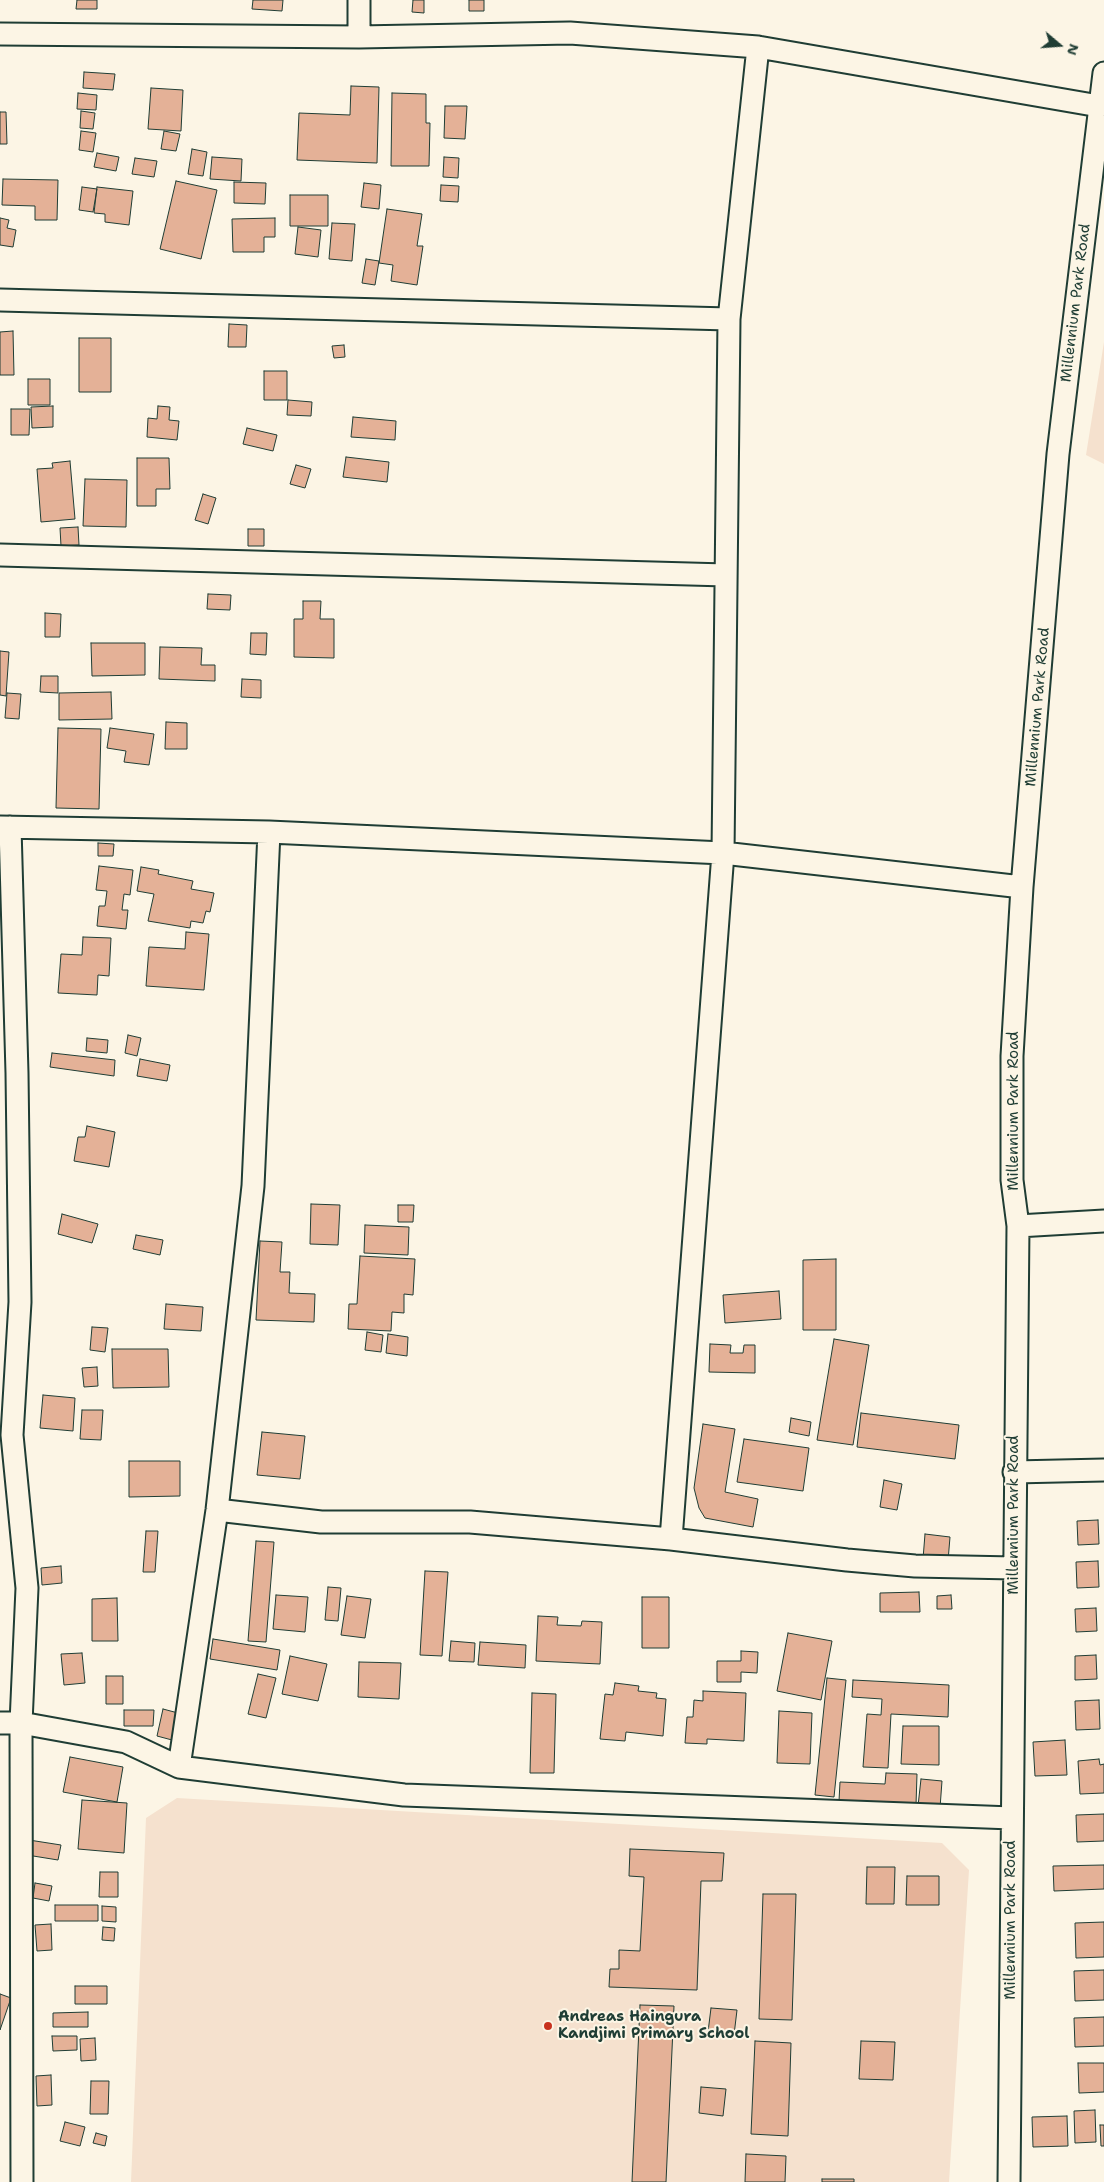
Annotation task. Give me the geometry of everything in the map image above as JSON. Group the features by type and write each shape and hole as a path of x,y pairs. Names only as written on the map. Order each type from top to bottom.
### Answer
{"street":[{"path":"358,37 359,0"},
{"path":"0,34 358,37 570,33 758,47 1099,106"},
{"path":"671,1539 723,853 729,319 758,47"},
{"name":"Millennium Park Road","path":"1009,2182 1014,1472 1018,1226 1012,1180 1012,1056 1022,887 1058,454 1104,73"},
{"path":"0,300 729,319"},
{"path":"0,555 726,575"},
{"path":"22,2182 10,1723 27,1588 12,1435 20,1302 17,1073 5,827 269,832 723,853 1022,887"},
{"path":"179,1767 217,1510 253,1186 269,832"},
{"path":"1018,1226 1104,1221"},
{"path":"1014,1472 1104,1470"},
{"path":"217,1510 321,1522 470,1522 671,1539 856,1561 915,1566 1014,1568"},
{"path":"10,1723 126,1742 179,1767 404,1795 1012,1818"}],"shaded area":[{"path":"1104,342 1104,464 1086,455"},
{"name":"Andreas Haingura Kandjimi Primary School","path":"177,1798 942,1843 969,1870 949,2182 131,2182 146,1818"}],"building":[{"path":"77,0 97,0 97,9 76,9"},
{"path":"253,0 283,0 282,11 252,9"},
{"path":"413,0 424,0 424,13 412,12"},
{"path":"469,0 484,0 484,11 469,11"},
{"path":"84,72 115,74 113,90 83,88"},
{"path":"351,86 379,87 377,163 297,160 299,113 350,115"},
{"path":"151,88 183,90 181,131 148,129"},
{"path":"78,93 97,95 96,110 77,109"},
{"path":"392,93 426,94 426,123 430,123 429,166 391,166"},
{"path":"445,106 467,106 465,139 444,138"},
{"path":"81,111 95,113 93,129 80,128"},
{"path":"0,112 6,112 7,144 0,144"},
{"path":"81,131 96,133 93,152 79,150"},
{"path":"164,131 180,134 176,151 161,149"},
{"path":"192,149 207,152 203,176 188,174"},
{"path":"97,153 119,157 116,171 94,167"},
{"path":"212,157 242,159 241,181 210,179"},
{"path":"444,157 459,158 458,178 443,177"},
{"path":"135,158 157,161 154,177 132,174"},
{"path":"3,179 58,180 57,220 35,220 35,206 2,205"},
{"path":"176,181 217,190 201,259 160,249"},
{"path":"234,182 266,183 265,204 234,203"},
{"path":"364,183 381,185 379,209 361,207"},
{"path":"441,185 459,186 458,202 440,201"},
{"path":"82,187 97,189 93,212 79,210"},
{"path":"97,187 133,191 129,225 105,222 105,214 94,213"},
{"path":"290,195 328,195 328,226 290,226"},
{"path":"387,209 422,214 417,246 423,246 417,285 391,281 393,265 379,263"},
{"path":"0,218 9,220 7,228 16,230 13,247 0,245"},
{"path":"275,218 275,237 264,237 264,252 233,252 232,219"},
{"path":"332,223 355,224 352,261 329,259"},
{"path":"298,227 321,230 318,257 295,254"},
{"path":"366,259 379,261 375,285 362,283"},
{"path":"229,324 247,325 246,347 228,347"},
{"path":"13,331 14,375 0,375 0,332"},
{"path":"79,338 111,338 111,392 79,392"},
{"path":"344,345 345,357 334,358 332,346"},
{"path":"264,371 287,371 287,400 264,400"},
{"path":"28,379 50,379 50,405 28,405"},
{"path":"288,400 312,402 311,416 287,415"},
{"path":"53,406 53,427 32,428 31,407"},
{"path":"158,406 170,407 169,420 179,421 177,440 147,437 148,418 157,419"},
{"path":"11,409 30,409 29,435 11,435"},
{"path":"353,417 396,421 395,440 351,437"},
{"path":"247,428 277,435 273,451 243,444"},
{"path":"346,457 389,462 387,482 343,477"},
{"path":"137,458 169,458 170,489 156,489 156,506 137,506"},
{"path":"70,461 75,519 41,522 37,469 53,468 52,463"},
{"path":"296,465 311,469 305,488 290,484"},
{"path":"85,479 127,480 126,527 83,526"},
{"path":"203,494 216,498 208,524 195,520"},
{"path":"78,527 79,545 61,546 60,528"},
{"path":"248,529 264,529 264,546 248,546"},
{"path":"208,594 231,595 230,610 207,609"},
{"path":"303,601 321,601 320,619 334,619 334,658 294,657 294,619 303,619"},
{"path":"45,613 61,614 60,637 45,637"},
{"path":"251,633 267,633 266,655 250,654"},
{"path":"91,643 145,643 145,675 92,676"},
{"path":"160,647 202,648 201,665 215,665 215,681 159,679"},
{"path":"0,651 9,652 6,696 0,695"},
{"path":"41,676 58,676 58,693 40,692"},
{"path":"242,679 261,680 261,698 241,697"},
{"path":"111,692 112,719 59,720 59,693"},
{"path":"7,693 21,694 19,719 5,718"},
{"path":"166,722 187,723 187,749 165,749"},
{"path":"58,728 101,729 99,809 56,808"},
{"path":"110,728 154,734 149,765 124,762 126,751 107,748"},
{"path":"98,843 114,844 113,856 98,856"},
{"path":"99,866 133,870 130,895 124,894 122,910 128,910 126,929 97,926 99,906 105,906 107,891 96,890"},
{"path":"141,867 159,870 158,874 193,881 191,889 214,893 210,912 206,911 203,923 191,921 190,928 148,921 154,894 137,891"},
{"path":"186,932 209,934 204,990 146,986 149,947 185,949"},
{"path":"83,937 111,938 109,976 98,975 97,995 58,993 61,954 82,955"},
{"path":"128,1035 141,1038 137,1056 125,1053"},
{"path":"87,1038 108,1040 107,1053 86,1051"},
{"path":"52,1053 115,1060 114,1076 50,1067"},
{"path":"140,1059 170,1065 167,1081 137,1076"},
{"path":"87,1126 115,1132 109,1167 74,1161 78,1137 85,1137"},
{"path":"311,1204 340,1205 338,1245 310,1244"},
{"path":"398,1205 414,1205 413,1222 398,1222"},
{"path":"62,1214 98,1224 92,1243 58,1234"},
{"path":"365,1225 409,1227 408,1255 364,1253"},
{"path":"136,1235 163,1240 160,1255 133,1249"},
{"path":"260,1241 282,1242 280,1272 290,1272 289,1293 315,1294 314,1322 256,1320"},
{"path":"360,1256 415,1259 413,1295 404,1294 404,1313 392,1312 391,1331 348,1329 349,1304 357,1304"},
{"path":"836,1259 836,1330 803,1330 803,1260"},
{"path":"779,1291 781,1319 725,1323 723,1295"},
{"path":"166,1304 203,1307 201,1331 164,1329"},
{"path":"92,1327 108,1328 105,1352 90,1350"},
{"path":"367,1332 383,1335 381,1352 365,1350"},
{"path":"388,1334 408,1337 407,1356 386,1353"},
{"path":"834,1339 869,1345 853,1445 817,1440"},
{"path":"710,1344 731,1345 730,1353 743,1353 744,1345 755,1345 755,1373 709,1372"},
{"path":"112,1349 168,1349 169,1387 113,1388"},
{"path":"97,1367 98,1386 84,1387 82,1368"},
{"path":"43,1395 75,1398 73,1431 40,1428"},
{"path":"82,1410 103,1410 101,1440 80,1439"},
{"path":"861,1413 959,1425 955,1459 857,1447"},
{"path":"791,1418 811,1422 809,1436 789,1432"},
{"path":"703,1424 735,1429 725,1492 758,1499 753,1527 705,1518 699,1508 694,1488"},
{"path":"262,1432 305,1436 300,1479 257,1475"},
{"path":"744,1439 809,1448 803,1491 737,1482"},
{"path":"129,1461 180,1461 180,1496 129,1497"},
{"path":"884,1480 902,1484 897,1510 880,1507"},
{"path":"1098,1520 1099,1544 1078,1545 1077,1521"},
{"path":"146,1531 158,1531 155,1572 143,1572"},
{"path":"925,1534 950,1537 948,1561 923,1559"},
{"path":"256,1541 274,1542 266,1642 248,1641"},
{"path":"1098,1561 1099,1587 1077,1588 1076,1562"},
{"path":"61,1566 62,1583 42,1585 41,1568"},
{"path":"425,1571 448,1572 442,1656 420,1655"},
{"path":"328,1587 341,1588 338,1621 325,1620"},
{"path":"919,1592 920,1612 880,1612 880,1593"},
{"path":"276,1595 308,1597 305,1632 273,1629"},
{"path":"951,1595 952,1609 937,1609 937,1596"},
{"path":"347,1596 371,1599 365,1638 341,1635"},
{"path":"642,1597 669,1597 669,1648 642,1648"},
{"path":"117,1598 118,1641 92,1641 92,1599"},
{"path":"1096,1608 1097,1631 1076,1632 1075,1609"},
{"path":"538,1616 558,1617 557,1625 581,1626 582,1621 602,1622 600,1664 536,1661"},
{"path":"788,1633 832,1641 821,1700 777,1691"},
{"path":"213,1639 280,1650 277,1670 210,1659"},
{"path":"451,1641 475,1643 474,1662 449,1661"},
{"path":"480,1642 526,1645 525,1668 478,1665"},
{"path":"741,1651 758,1652 757,1673 741,1672 741,1682 717,1682 717,1661 741,1661"},
{"path":"82,1653 85,1683 64,1685 61,1654"},
{"path":"1096,1655 1097,1679 1075,1680 1075,1656"},
{"path":"290,1656 327,1664 318,1701 282,1694"},
{"path":"359,1662 401,1663 399,1699 358,1697"},
{"path":"258,1674 276,1678 266,1718 248,1714"},
{"path":"106,1676 123,1676 123,1704 106,1704"},
{"path":"827,1678 846,1680 834,1797 815,1795"},
{"path":"853,1680 949,1685 948,1717 891,1714 888,1768 863,1767 867,1714 881,1715 882,1699 852,1697"},
{"path":"615,1683 639,1686 638,1691 657,1693 656,1698 666,1699 663,1736 626,1732 625,1741 600,1739 605,1694 613,1695"},
{"path":"703,1691 746,1693 744,1741 707,1739 707,1744 685,1743 687,1717 693,1717 694,1700 703,1701"},
{"path":"532,1693 556,1694 554,1773 530,1773"},
{"path":"1099,1700 1100,1729 1076,1730 1075,1701"},
{"path":"163,1709 178,1713 172,1740 157,1736"},
{"path":"124,1710 154,1710 153,1726 124,1726"},
{"path":"779,1711 812,1713 810,1764 777,1763"},
{"path":"903,1726 939,1726 939,1765 901,1764"},
{"path":"1065,1740 1067,1775 1035,1776 1033,1742"},
{"path":"70,1757 123,1767 117,1802 63,1792"},
{"path":"1099,1759 1100,1765 1104,1764 1104,1793 1080,1794 1078,1761"},
{"path":"886,1773 917,1774 916,1805 839,1801 840,1782 885,1784"},
{"path":"921,1779 942,1781 940,1808 918,1806"},
{"path":"82,1800 127,1803 124,1853 78,1849"},
{"path":"1104,1814 1104,1841 1077,1842 1076,1815"},
{"path":"29,1840 61,1845 58,1860 27,1855"},
{"path":"630,1849 724,1853 722,1881 701,1881 697,1990 609,1987 610,1969 619,1969 619,1950 640,1951 644,1877 629,1876"},
{"path":"1104,1865 1104,1889 1054,1891 1053,1866"},
{"path":"867,1867 895,1867 894,1904 866,1904"},
{"path":"100,1872 118,1872 118,1897 99,1897"},
{"path":"907,1876 939,1876 939,1905 906,1905"},
{"path":"35,1883 52,1886 49,1901 33,1898"},
{"path":"763,1894 796,1894 792,2020 759,2019"},
{"path":"55,1905 98,1905 98,1921 55,1921"},
{"path":"102,1906 116,1907 116,1922 102,1921"},
{"path":"1104,1922 1104,1957 1076,1958 1075,1923"},
{"path":"51,1924 52,1950 37,1951 35,1925"},
{"path":"103,1927 115,1928 114,1941 102,1940"},
{"path":"1104,1970 1104,2000 1075,2001 1074,1971"},
{"path":"75,1986 107,1986 107,2004 75,2004"},
{"path":"0,1994 11,1998 0,2030"},
{"path":"640,2005 674,2006 666,2182 632,2182"},
{"path":"711,2008 737,2010 734,2035 708,2032"},
{"path":"88,2012 88,2027 53,2027 53,2013"},
{"path":"1104,2017 1104,2046 1075,2047 1074,2018"},
{"path":"52,2036 77,2036 77,2050 53,2051"},
{"path":"95,2038 96,2060 81,2061 80,2039"},
{"path":"755,2041 791,2043 788,2136 751,2134"},
{"path":"861,2041 895,2042 893,2080 859,2079"},
{"path":"1078,2063 1104,2063 1104,2092 1079,2093"},
{"path":"51,2075 52,2105 37,2106 36,2076"},
{"path":"91,2081 109,2081 108,2114 90,2114"},
{"path":"701,2087 726,2089 723,2116 699,2113"},
{"path":"1095,2110 1096,2142 1075,2143 1074,2111"},
{"path":"1067,2116 1068,2146 1033,2147 1032,2117"},
{"path":"65,2122 85,2127 80,2146 60,2141"},
{"path":"1100,2125 1104,2125 1104,2146 1101,2146"},
{"path":"96,2133 107,2136 105,2146 93,2143"},
{"path":"746,2154 786,2156 785,2182 745,2182"},
{"path":"822,2179 854,2179 854,2182 822,2182"}],"place":[{"name":"Andreas Haingura Kandjimi Primary School","path":"548,2026"}]}
